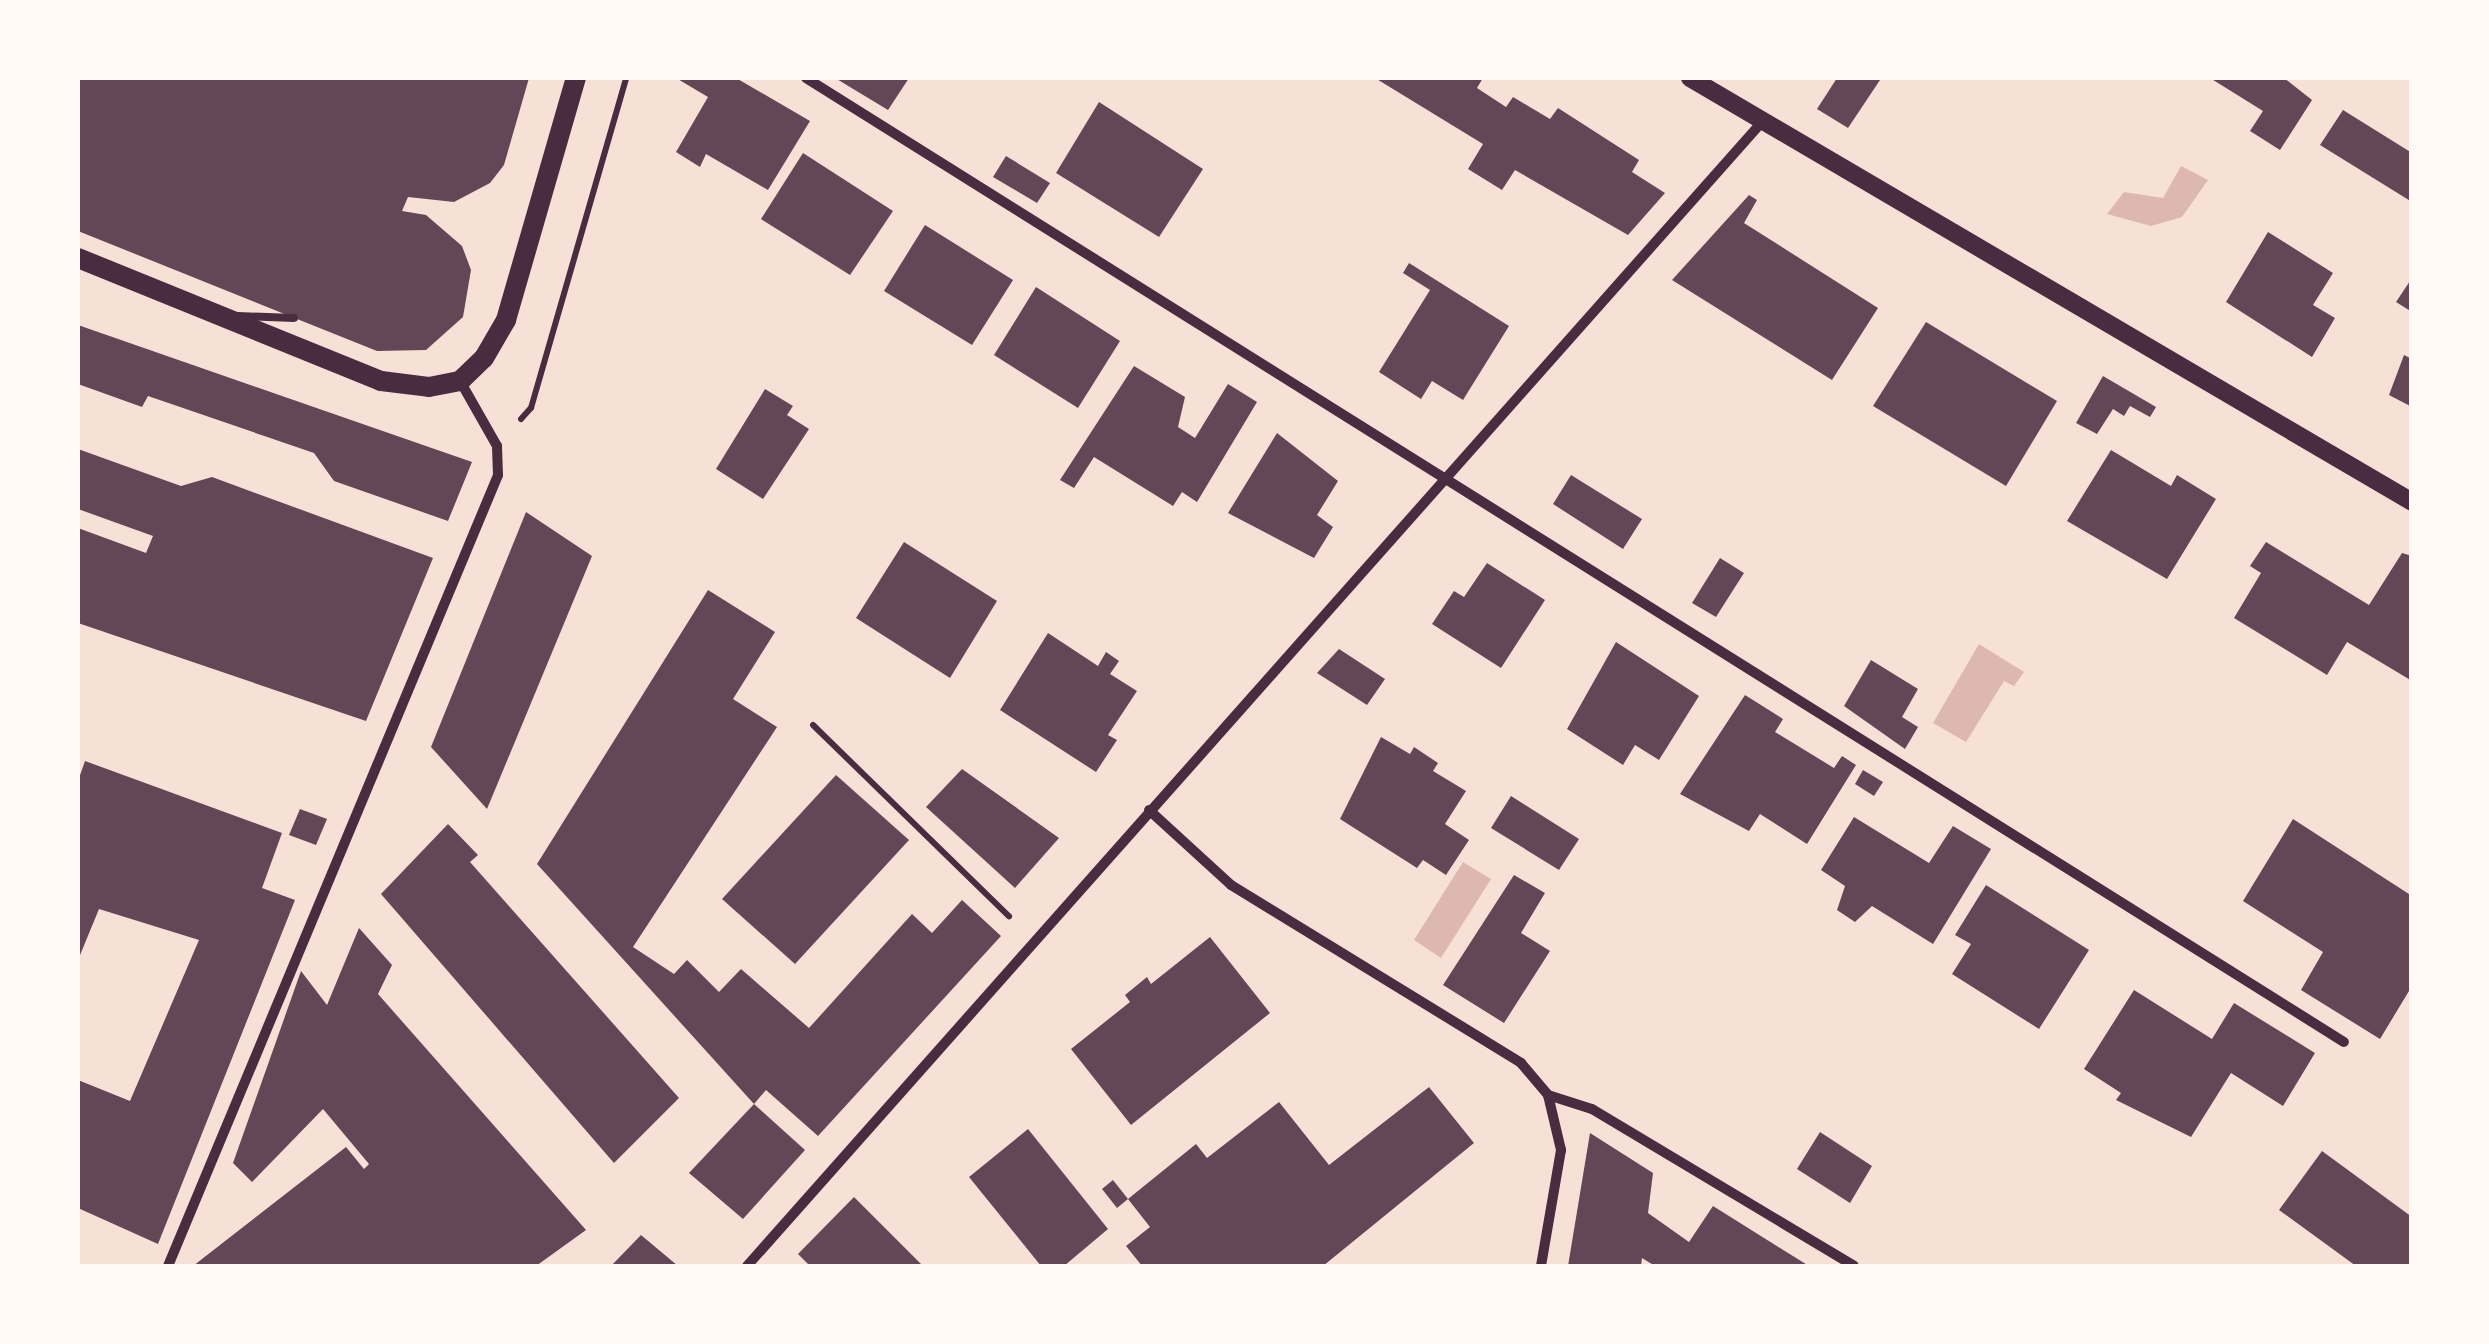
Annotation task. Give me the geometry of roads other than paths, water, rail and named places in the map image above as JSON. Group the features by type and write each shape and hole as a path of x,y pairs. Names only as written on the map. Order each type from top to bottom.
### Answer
{"main road":[{"path":"78,258 381,381 429,387 460,381 484,358 506,320 576,78"}],"street":[{"path":"806,78 1446,484 2344,1042"},
{"path":"1690,78 2412,502"},
{"path":"748,1266 1149,810 1446,484 1761,123"},
{"path":"168,1266 498,475 497,446 460,381"},
{"path":"1149,810 1231,885 1521,1063 1548,1095 1561,1150 1540,1266"},
{"path":"1548,1095 1592,1109 1854,1266"}],"lane":[{"path":"219,316 294,318"}]}
